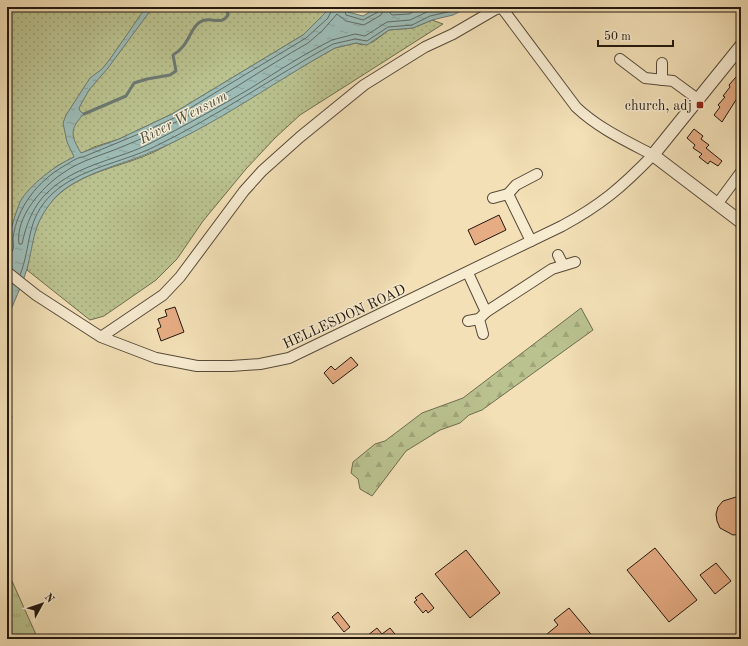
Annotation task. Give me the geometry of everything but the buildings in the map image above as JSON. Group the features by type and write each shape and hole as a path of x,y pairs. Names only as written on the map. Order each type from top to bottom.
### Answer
{"street":[{"path":"101,337 106,332 163,295 180,277 244,191 300,137 364,85 425,47 453,34 496,9 502,8 576,107 588,118 628,143 653,155 741,222"},
{"path":"653,155 699,100 741,46"},
{"path":"620,59 644,78 674,81 699,100"},
{"path":"662,63 662,80"},
{"name":"HELLESDON ROAD","path":"7,272 25,286 101,337 156,358 190,364 231,366 260,364 289,358 468,273 599,205 653,155"},
{"path":"718,203 741,172"},
{"path":"493,198 508,194 516,185 537,174"},
{"path":"508,194 531,241"},
{"path":"558,255 563,265"},
{"path":"468,321 483,316 552,269 575,262"},
{"path":"468,273 483,316 483,334"}],"green space":[{"path":"7,7 331,7 303,35 172,114 119,139 94,147 57,166 30,189 21,202 9,237 7,236"},
{"path":"432,20 443,24 300,115 275,138 246,169 203,221 177,259 156,280 104,316 90,320 27,270 32,241 38,223 48,206 65,189 90,175 143,157 179,139 335,48 356,43 362,45 373,42 389,30 413,28"},
{"path":"581,308 593,330 482,410 469,415 460,423 440,430 406,451 372,496 360,489 358,479 351,473 353,462 375,444 385,441 422,413 463,398"},
{"path":"7,570 38,639 7,639"}],"water":[{"name":"River Wensum","path":"146,7 153,7 108,68 89,90 79,108 84,114 76,124 73,133 75,142 81,153 119,139 172,114 303,35 331,7 348,7 348,12 363,16 378,7 469,7 453,15 432,20 413,28 389,30 367,45 356,43 335,48 184,137 158,149 89,176 69,186 53,200 41,217 35,233 27,269 7,320 7,256 9,238 20,202 36,182 59,165 74,157 67,142 63,123 66,115 90,78 102,69 110,59"},
{"path":"7,405 12,417 7,431"}],"waterway":[{"path":"84,114 126,96 134,83 170,75 176,71 173,55 183,47 196,25 204,20 222,20 228,15 226,7"}],"place":[{"name":"church, adj","path":"700,105"}]}
